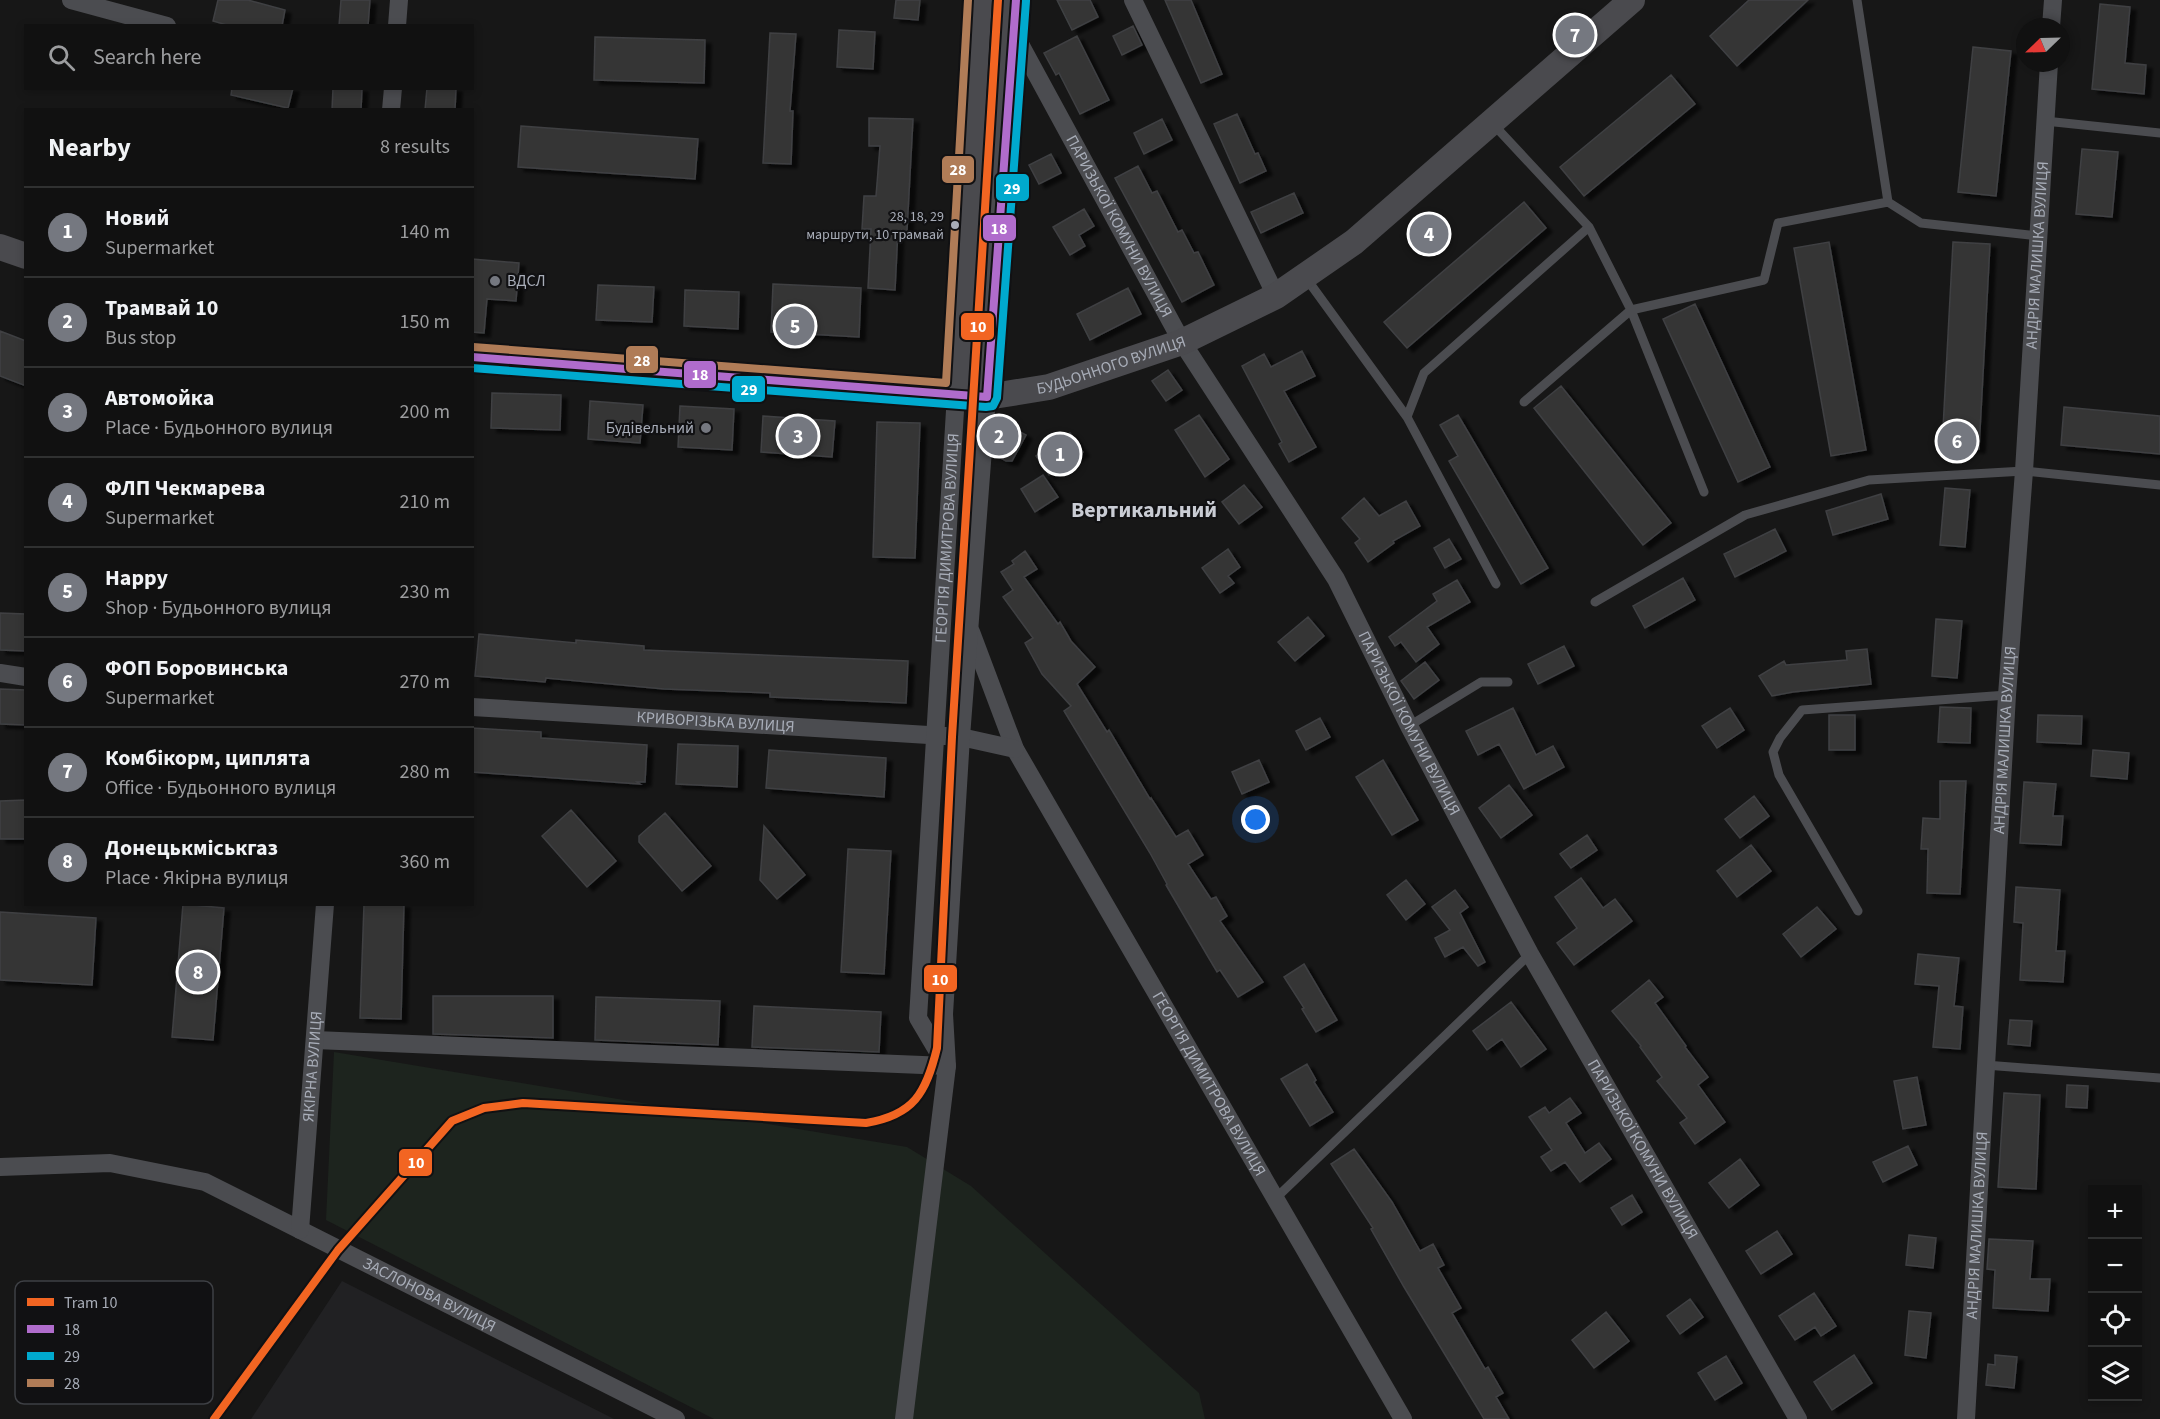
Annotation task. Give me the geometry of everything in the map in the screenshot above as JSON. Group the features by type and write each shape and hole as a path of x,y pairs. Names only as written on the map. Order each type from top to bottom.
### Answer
{"main road":[{"name":"ГЕОРГІЯ ДИМИТРОВА ВУЛИЦЯ","path":"956,394 979,0"},
{"name":"ГЕОРГІЯ ДИМИТРОВА ВУЛИЦЯ","path":"987,397 1016,0"},
{"name":"БУДЬОННОГО ВУЛИЦЯ","path":"474,357 987,397 1049,387 1182,342 1276,296 1354,242 1632,0"},
{"path":"0,247 24,255"}],"street":[{"path":"71,0 160,24"},
{"path":"397,24 399,0"},
{"path":"1133,0 1276,296"},
{"path":"2052,18 2053,0"},
{"name":"ПАРИЗЬКОЇ КОМУНИ ВУЛИЦЯ","path":"1014,33 1182,342 1336,579 1409,726 1530,954 1798,1419"},
{"name":"АНДРІЯ МАЛИШКА ВУЛИЦЯ","path":"1966,1419 2007,695 2024,471 2049,72"},
{"path":"391,108 393,90"},
{"name":"ГЕОРГІЯ ДИМИТРОВА ВУЛИЦЯ","path":"947,1066 918,1018 956,394"},
{"name":"ГЕОРГІЯ ДИМИТРОВА ВУЛИЦЯ","path":"904,1419 947,1066 944,1014 968,625 987,397"},
{"name":"ГЕОРГІЯ ДИМИТРОВА ВУЛИЦЯ","path":"968,625 1015,749 1403,1419"},
{"path":"0,673 24,677"},
{"name":"КРИВОРІЗЬКА ВУЛИЦЯ","path":"474,707 961,737"},
{"path":"961,737 1015,749"},
{"name":"ЯКІРНА ВУЛИЦЯ","path":"300,1230 325,906"},
{"path":"315,1040 947,1066"},
{"name":"ЗАСЛОНОВА ВУЛИЦЯ","path":"0,1167 110,1163 205,1182 676,1419"}],"lane":[{"path":"1857,0 1888,202"},
{"path":"2046,121 2160,133"},
{"path":"1492,122 1589,227 1631,310 1704,492"},
{"path":"1524,402 1631,310 1764,280 1778,223 1888,202 1921,223 2038,236"},
{"path":"1407,417 1424,373 1589,227"},
{"path":"1305,276 1407,417 1496,584"},
{"path":"1595,602 1745,515 1869,480 2024,471 2160,485"},
{"path":"1409,726 1481,682 1508,682"},
{"path":"1858,911 1779,776 1773,752 1780,738 1802,710 2007,695"},
{"path":"1276,1198 1530,954"},
{"path":"1985,1065 2160,1078"}],"shaded area":[{"path":"334,1052 907,1147 971,1186 1199,1393 1205,1419 714,1419 326,1220"},
{"path":"342,1281 614,1419 251,1419"}],"building":[{"path":"218,0 248,0 285,10 282,24 223,24 213,21"},
{"path":"341,0 370,0 368,24 339,24"},
{"path":"896,0 920,0 918,20 894,18"},
{"path":"1057,0 1090,0 1098,17 1072,30"},
{"path":"1165,0 1191,0 1222,74 1201,83"},
{"path":"1749,0 1808,0 1737,66 1710,36"},
{"path":"2100,4 2130,7 2125,63 2146,65 2144,94 2092,89"},
{"path":"1133,26 1142,45 1122,55 1113,36"},
{"path":"839,30 875,32 873,69 837,67"},
{"path":"770,33 796,34 790,111 793,111 791,164 763,163"},
{"path":"1077,36 1109,100 1080,114 1059,73 1056,75 1044,53"},
{"path":"595,37 705,40 704,83 594,80"},
{"path":"1973,47 2011,51 1996,196 1958,192"},
{"path":"1671,75 1695,104 1584,196 1560,167"},
{"path":"232,90 292,90 288,108 231,95"},
{"path":"333,90 362,90 361,108 332,108"},
{"path":"427,90 456,90 455,108 425,108"},
{"path":"1237,114 1255,154 1258,153 1266,171 1240,183 1214,124"},
{"path":"869,118 913,119 907,231 898,230 895,290 868,288 871,229 862,229 864,196 876,196 880,146 869,146"},
{"path":"1162,119 1172,140 1144,154 1134,133"},
{"path":"521,126 698,139 695,179 518,167"},
{"path":"2082,149 2118,152 2112,217 2076,214"},
{"path":"1051,154 1061,173 1039,184 1029,165"},
{"path":"1138,166 1152,193 1157,191 1178,232 1182,230 1194,253 1198,252 1214,285 1182,302 1115,178"},
{"path":"1294,193 1303,213 1261,233 1251,212"},
{"path":"1524,202 1546,228 1407,348 1384,322"},
{"path":"1084,209 1094,226 1079,235 1085,246 1070,255 1053,227"},
{"path":"1829,242 1866,450 1831,456 1794,248"},
{"path":"1953,242 1990,244 1979,449 1942,447"},
{"name":"ВДСЛ","path":"474,259 519,263 516,301 487,299 484,333 474,332"},
{"path":"773,284 861,288 859,337 771,332"},
{"path":"598,285 654,287 652,322 596,320"},
{"path":"1128,288 1141,314 1090,340 1077,314"},
{"path":"685,290 739,292 738,329 684,326"},
{"path":"1695,304 1770,467 1738,482 1663,319"},
{"path":"0,331 24,340 24,385 0,376"},
{"path":"1302,351 1315,376 1284,391 1316,447 1289,462 1279,444 1282,442 1242,366 1264,354 1271,367"},
{"path":"1168,370 1182,390 1166,401 1152,381"},
{"path":"1561,386 1671,523 1643,545 1534,408"},
{"path":"492,393 561,395 560,430 491,428"},
{"path":"590,401 643,405 640,443 588,439"},
{"name":"Будівельний","path":"680,406 734,409 732,450 678,447"},
{"path":"2064,407 2160,416 2160,454 2061,445"},
{"path":"1199,415 1229,459 1205,477 1175,430"},
{"path":"1458,415 1548,568 1521,584 1449,461 1458,456 1440,425"},
{"path":"763,416 835,421 832,457 761,452"},
{"path":"877,422 920,423 915,558 873,557"},
{"path":"1011,427 1026,435 1012,461 1006,461 995,455"},
{"path":"1070,433 1083,452 1049,475 1036,456"},
{"path":"1043,475 1058,497 1035,512 1021,489"},
{"path":"1244,485 1262,507 1239,524 1222,502"},
{"path":"1945,488 1970,490 1965,547 1940,545"},
{"path":"1881,494 1888,519 1833,535 1826,511"},
{"path":"1364,498 1379,516 1406,501 1420,526 1393,541 1394,543 1368,562 1355,543 1360,539 1342,518"},
{"path":"1775,529 1786,551 1735,577 1724,554"},
{"path":"1449,539 1461,559 1445,568 1434,548"},
{"path":"1228,549 1240,567 1228,576 1234,583 1220,593 1202,568"},
{"path":"1025,551 1037,569 1024,577 1058,624 1060,622 1071,641 1095,667 1077,684 1107,732 1109,730 1150,799 1176,837 1188,830 1203,855 1188,864 1211,899 1216,897 1227,916 1220,921 1263,982 1238,997 1220,970 1217,972 1207,955 1150,853 1064,711 1071,706 1042,674 1025,643 1033,638 1003,597 1013,590 1001,572 1014,564 1012,561"},
{"path":"1683,578 1695,600 1645,628 1633,606"},
{"path":"1457,580 1470,602 1427,627 1439,644 1416,662 1401,642 1395,646 1389,637 1437,601 1433,594"},
{"path":"0,613 24,614 24,651 0,650"},
{"path":"1308,617 1324,636 1295,661 1278,642"},
{"path":"1936,619 1962,621 1957,678 1932,676"},
{"path":"479,634 576,643 576,640 644,646 644,650 908,661 906,703 770,697 770,693 664,689 546,678 545,682 475,676"},
{"path":"1564,646 1574,666 1538,684 1528,664"},
{"path":"1867,649 1871,684 1772,696 1759,676 1784,661 1786,665 1847,660 1846,651"},
{"path":"1425,662 1439,680 1414,699 1401,681"},
{"path":"0,689 24,690 24,725 0,724"},
{"path":"1940,707 1971,708 1970,743 1938,742"},
{"path":"1513,708 1536,755 1553,746 1564,767 1524,789 1499,744 1478,755 1466,731"},
{"path":"1730,708 1744,730 1717,748 1702,726"},
{"path":"1829,715 1855,715 1855,750 1829,750"},
{"path":"2038,715 2082,716 2081,744 2037,742"},
{"path":"1320,718 1330,737 1306,750 1296,731"},
{"path":"474,728 541,732 541,738 647,745 645,782 637,782 640,784 474,772"},
{"path":"678,744 738,746 737,787 676,784"},
{"path":"769,750 886,758 884,797 766,788"},
{"path":"2093,750 2129,753 2127,779 2091,776"},
{"path":"1259,760 1269,782 1242,794 1232,772"},
{"path":"1383,760 1418,820 1392,835 1356,777"},
{"path":"1940,781 1966,781 1960,894 1927,893 1928,849 1921,849 1923,818 1940,819"},
{"path":"2024,782 2056,784 2053,816 2063,816 2061,845 2020,843"},
{"path":"1509,785 1532,815 1501,838 1479,808"},
{"path":"1754,796 1769,816 1740,838 1725,819"},
{"path":"24,800 24,839 0,839 0,801"},
{"path":"571,810 616,861 587,887 542,836"},
{"path":"665,813 711,866 682,891 639,842 639,836"},
{"path":"764,826 805,875 777,899 760,880"},
{"path":"1587,835 1597,850 1571,868 1560,854"},
{"path":"1751,845 1771,871 1737,897 1717,871"},
{"path":"848,849 891,851 884,974 841,972"},
{"path":"1581,878 1603,908 1615,899 1632,921 1574,965 1557,943 1577,928 1555,897"},
{"path":"1406,880 1425,904 1406,920 1387,895"},
{"path":"2016,887 2060,890 2056,951 2065,951 2063,982 2020,980 2023,923 2014,922"},
{"path":"1455,890 1468,907 1460,913 1485,962 1478,966 1463,947 1445,957 1435,938 1450,930 1432,907"},
{"path":"183,906 224,908 213,1040 172,1037"},
{"path":"364,906 404,906 401,1019 360,1018"},
{"path":"1817,907 1836,929 1801,957 1783,934"},
{"path":"0,912 96,918 92,985 0,980"},
{"path":"1918,954 1959,958 1954,1006 1963,1007 1960,1049 1933,1047 1939,986 1915,984"},
{"path":"1304,964 1337,1020 1316,1032 1284,977"},
{"path":"1649,980 1663,997 1655,1003 1708,1077 1698,1085 1725,1122 1695,1144 1680,1123 1687,1118 1657,1081 1662,1077 1641,1046 1612,1011"},
{"path":"433,996 553,996 553,1038 433,1034"},
{"path":"596,997 720,1001 718,1045 595,1040"},
{"path":"1511,1002 1546,1049 1521,1067 1502,1039 1487,1050 1473,1031"},
{"path":"754,1006 881,1012 879,1052 752,1047"},
{"path":"2010,1020 2032,1021 2030,1046 2008,1044"},
{"path":"1307,1064 1316,1080 1314,1082 1333,1112 1310,1126 1281,1079"},
{"path":"1917,1077 1926,1125 1903,1129 1894,1081"},
{"path":"2067,1085 2088,1086 2087,1108 2066,1107"},
{"path":"2004,1093 2040,1095 2036,1189 1998,1187"},
{"path":"1570,1098 1581,1113 1566,1123 1585,1153 1599,1143 1611,1159 1580,1182 1565,1162 1551,1171 1541,1157 1552,1150 1529,1117 1545,1107 1549,1113"},
{"path":"1908,1146 1917,1165 1883,1182 1873,1162"},
{"path":"1354,1149 1392,1202 1420,1251 1433,1244 1444,1265 1438,1268 1461,1308 1452,1313 1485,1369 1488,1367 1503,1393 1496,1397 1509,1419 1484,1419 1404,1287 1371,1229 1373,1228 1331,1164"},
{"path":"1740,1159 1759,1185 1729,1208 1709,1183"},
{"path":"1632,1195 1642,1212 1622,1225 1611,1208"},
{"path":"1777,1231 1792,1254 1761,1274 1746,1251"},
{"path":"1909,1235 1936,1238 1933,1268 1906,1265"},
{"path":"1989,1239 2033,1241 2030,1279 2050,1279 2048,1311 1993,1308 1995,1270 1987,1269"},
{"path":"1814,1293 1836,1326 1821,1336 1815,1327 1795,1340 1779,1316"},
{"path":"1690,1299 1703,1317 1680,1334 1667,1316"},
{"path":"1909,1311 1931,1313 1926,1358 1905,1355"},
{"path":"1606,1312 1629,1341 1594,1368 1572,1340"},
{"path":"1854,1355 1872,1383 1832,1410 1814,1382"},
{"path":"1995,1355 2017,1357 2014,1388 1986,1385 1988,1364 1995,1365"},
{"path":"1726,1356 1742,1383 1715,1400 1698,1373"}],"tram line":[{"name":"10","path":"214,1419 338,1250 452,1121 484,1108 523,1103 866,1123 896,1114 907,1108 922,1089 928,1078 937,1048 952,737 998,0"}],"transit line":[{"name":"28","path":"474,347 946,383 968,0"},
{"name":"18","path":"474,357 987,397 1016,0"},
{"name":"29","path":"474,368 993,406 997,398 1026,1"}],"place":[{"name":"Комбікорм, циплята","path":"1575,35"},
{"name":"28, 18, 29 маршрути, 10 трамвай","path":"955,225"},
{"name":"ФЛП Чекмарева","path":"1429,234"},
{"name":"ВДСЛ","path":"495,281"},
{"name":"Happy","path":"795,326"},
{"name":"Будівельний","path":"706,428"},
{"name":"Автомойка","path":"798,436"},
{"name":"Трамвай 10","path":"999,436"},
{"name":"ФОП Боровинська","path":"1957,441"},
{"name":"Новий","path":"1060,454"},
{"name":"Донецькміськгаз","path":"198,972"}],"district":[{"name":"Вертикальний","path":"1144,510"}]}
